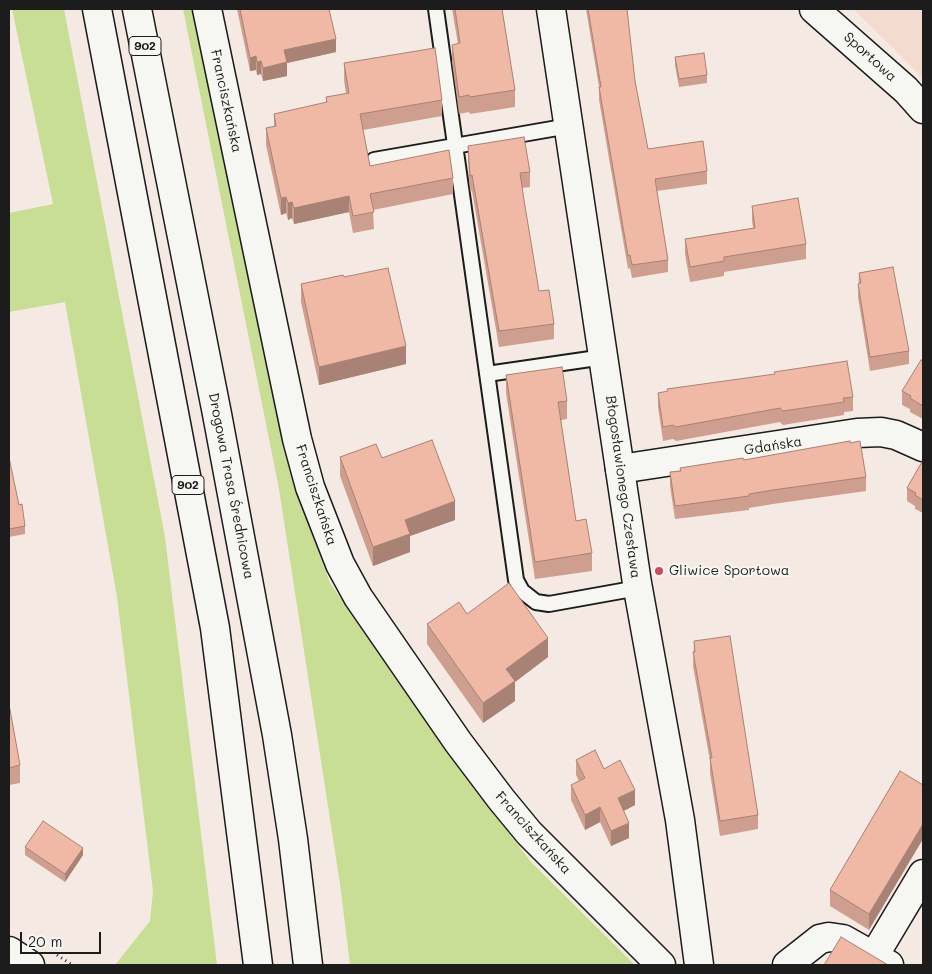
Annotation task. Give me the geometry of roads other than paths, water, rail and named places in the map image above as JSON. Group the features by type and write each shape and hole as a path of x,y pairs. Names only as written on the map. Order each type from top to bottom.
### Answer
{"street":[{"name":"902","path":"97,9 216,628 258,965"},
{"name":"Drogowa Trasa Średnicowa","path":"137,9 217,414 277,735 293,838 308,965"},
{"name":"Franciszkańska","path":"206,9 297,439 310,487 340,564 364,606 458,742 501,799 529,833 661,965"},
{"name":"Błogosławionego Czesława","path":"551,9 638,588 680,820 700,965"},
{"name":"Sportowa","path":"814,9 906,90 923,109"},
{"name":"Gdańska","path":"620,468 856,433 881,432 896,435 923,447"},
{"path":"787,965 820,939 829,937 843,940 882,961 923,874"},
{"path":"9,951 30,965"}],"lane":[{"path":"436,9 516,580 522,591 536,602 549,604 638,588"},
{"path":"374,160 569,126"},
{"path":"487,374 604,357"}],"place":[{"name":"Gliwice Sportowa","path":"659,571"}]}
